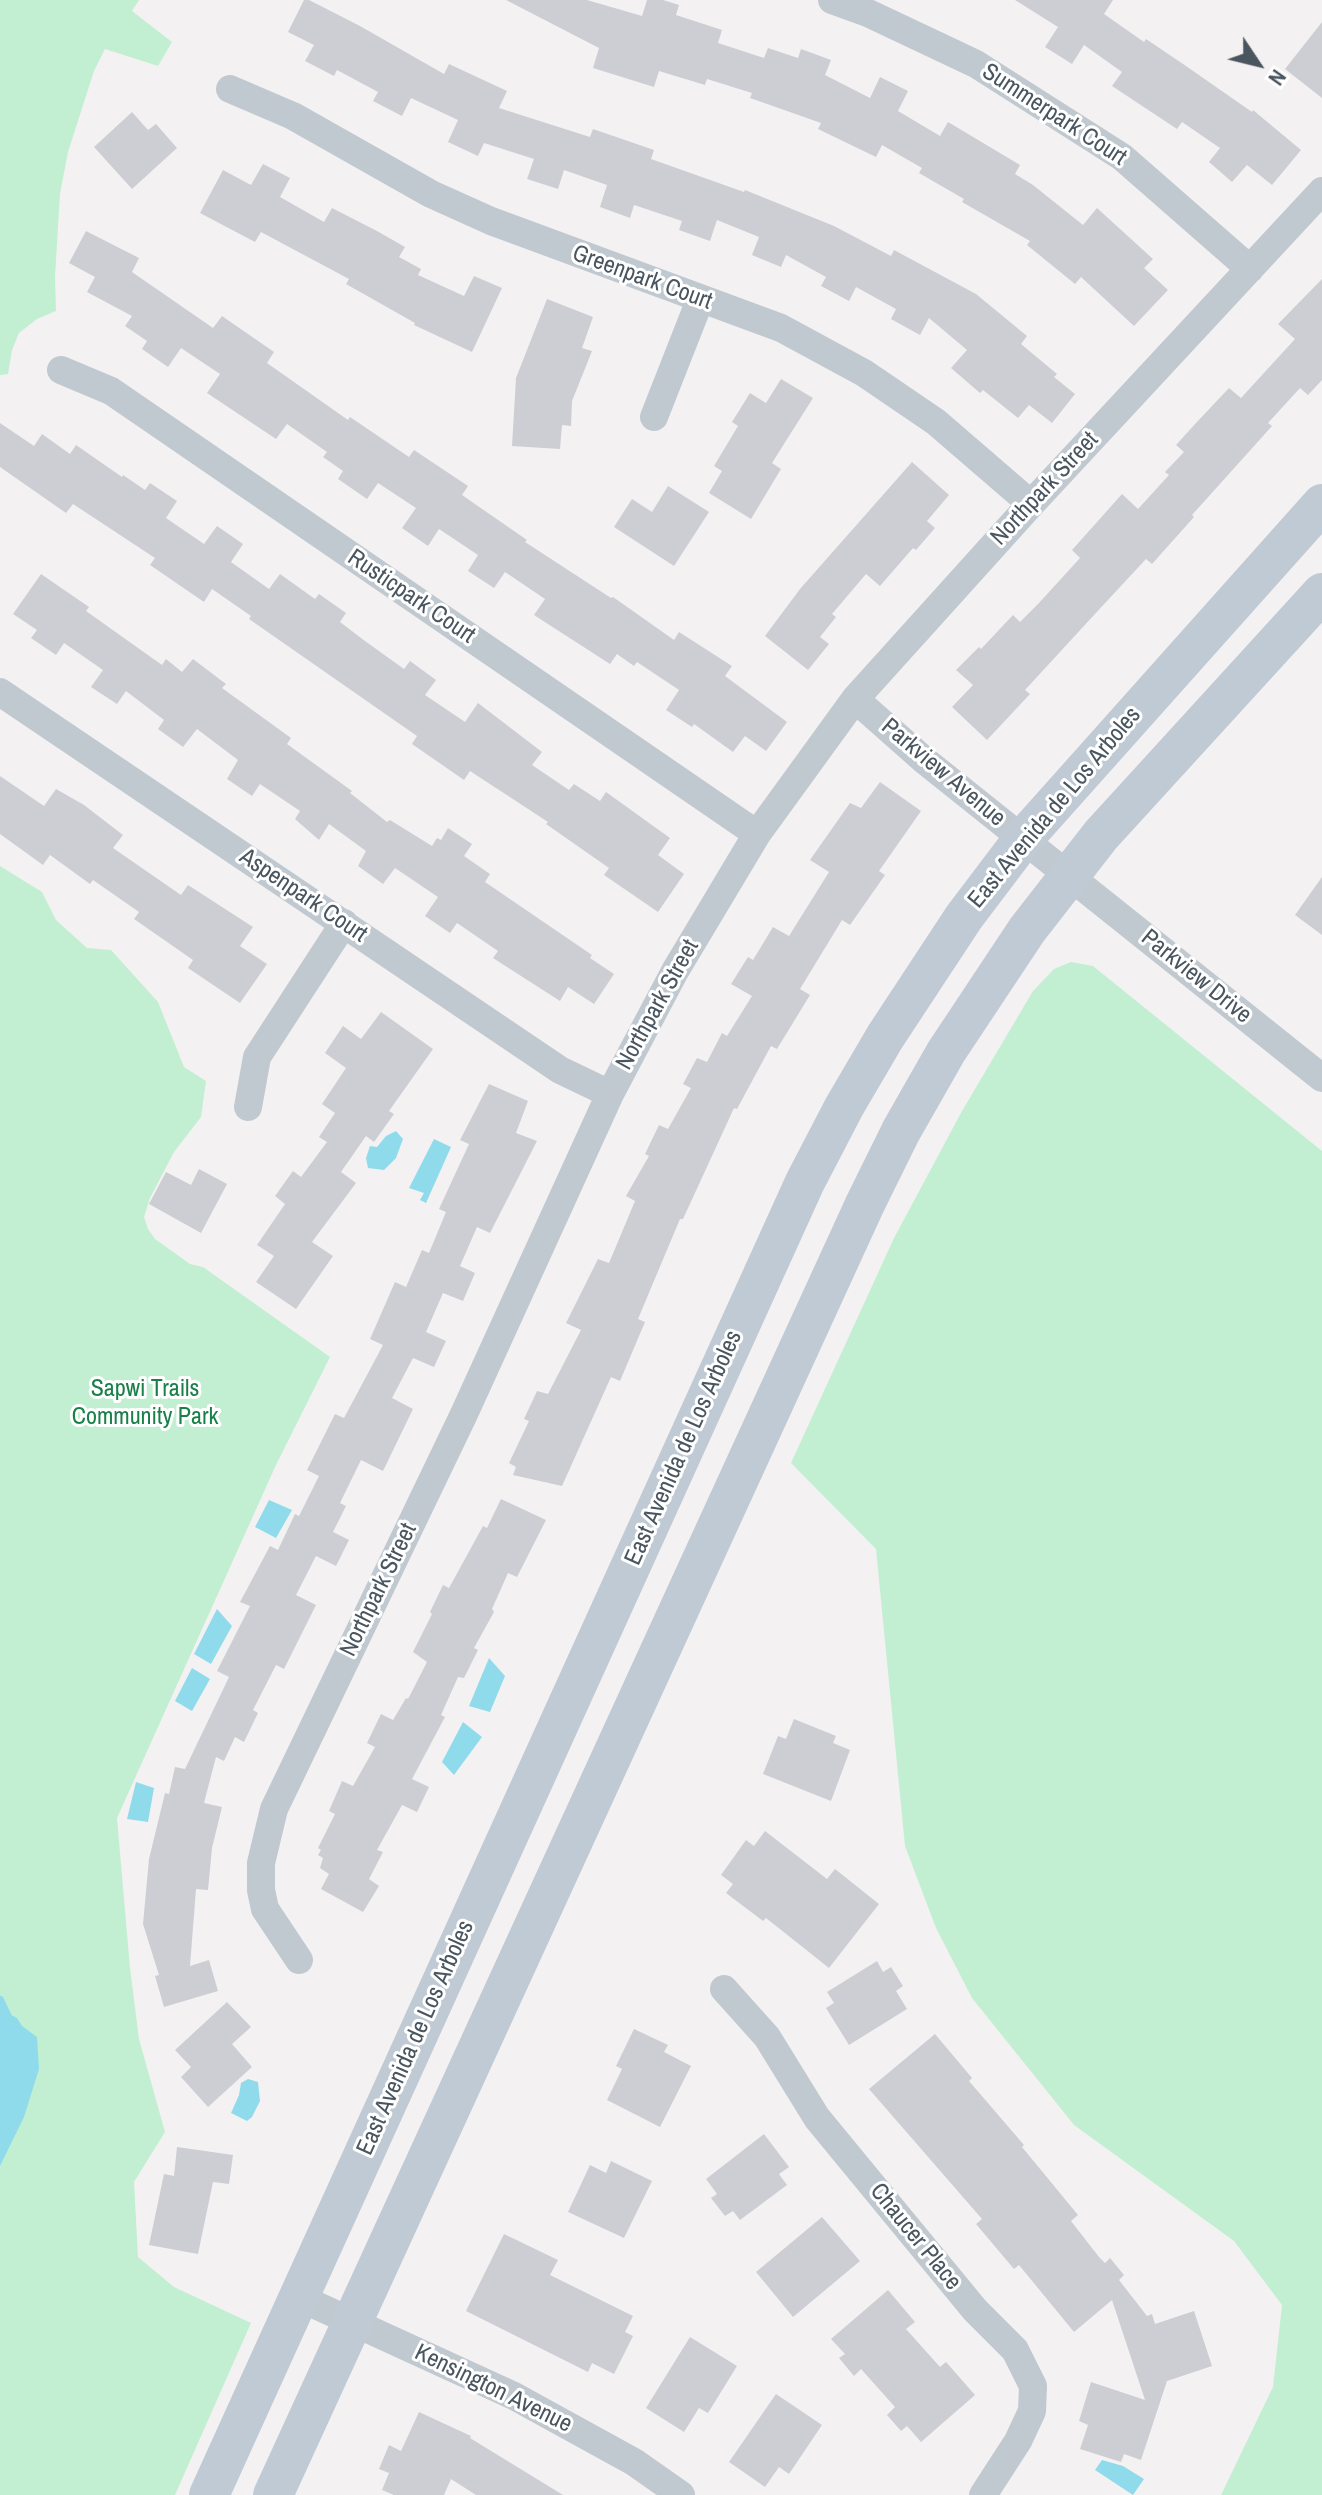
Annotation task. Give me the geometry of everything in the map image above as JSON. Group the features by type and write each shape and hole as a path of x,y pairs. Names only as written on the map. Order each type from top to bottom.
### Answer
{"main road":[{"name":"East Avenida de Los Arboles","path":"209,2495 805,1182 885,1037 964,917 1023,839 1322,504"},
{"path":"273,2495 871,1192 946,1052 1027,930 1070,875 1150,780 1322,593"}],"street":[{"name":"Summerpark Court","path":"832,0 868,13 976,64 1122,157 1250,269"},
{"name":"Greenpark Court","path":"230,89 293,116 431,194 491,221 781,328 864,373 936,422 1031,504"},
{"name":"Northpark Street","path":"299,1960 265,1909 261,1890 261,1863 274,1809 464,1414 610,1094 675,971 757,834 855,699 1031,504 1322,191"},
{"path":"654,417 700,300"},
{"name":"Rusticpark Court","path":"61,370 111,391 757,834"},
{"name":"Aspenpark Court","path":"0,692 560,1070 610,1094"},
{"name":"Parkview Avenue","path":"855,699 924,760 1070,875"},
{"name":"Parkview Drive","path":"1070,875 1322,1078"},
{"path":"248,1107 257,1057 344,923"},
{"name":"Chaucer Place","path":"724,1989 767,2037 817,2118 975,2310 1015,2350 1033,2386 1032,2411 1018,2441 983,2495"},
{"name":"Kensington Avenue","path":"298,2297 514,2396 634,2462 681,2495"}],"green space":[{"path":"0,0 139,0 132,11 172,42 158,66 105,49 94,71 68,152 60,194 56,311 37,319 19,333 8,374 0,375"},
{"name":"Sapwi Trails Community Park","path":"0,866 42,892 56,920 87,948 111,950 158,1002 184,1067 206,1081 201,1117 174,1152 150,1198 144,1217 148,1229 155,1239 190,1264 203,1267 330,1357 276,1465 117,1818 139,2039 165,2132 134,2182 138,2257 174,2287 251,2323 175,2495 0,2495"},
{"path":"1071,962 1093,966 1322,1151 1322,2495 1221,2495 1273,2387 1282,2305 1234,2241 1074,2125 972,1998 936,1928 905,1846 876,1549 791,1463 894,1238 962,1111 1033,991 1054,969"}],"water":[{"path":"396,1131 403,1139 396,1158 384,1170 368,1168 366,1158 370,1146 377,1147 386,1136"},
{"path":"434,1139 451,1147 426,1203 420,1200 424,1193 409,1188"},
{"path":"269,1500 292,1510 276,1538 255,1527"},
{"path":"217,1609 232,1626 211,1664 194,1654"},
{"path":"489,1658 505,1676 490,1712 469,1706"},
{"path":"192,1668 210,1679 192,1711 175,1701"},
{"path":"463,1722 482,1737 454,1775 442,1762"},
{"path":"136,1782 154,1788 148,1822 127,1819"},
{"path":"0,2009 17,2018 37,2037 39,2069 24,2117 0,2166"},
{"path":"248,2079 258,2082 260,2101 247,2121 231,2113 241,2083"},
{"path":"1102,2460 1123,2466 1144,2479 1133,2495 1095,2470"}],"building":[{"path":"304,0 360,26 444,74 449,64 507,91 499,108 590,137 593,129 654,150 651,159 745,190 834,226 891,256 894,250 976,294 1027,336 1021,344 1057,374 1054,377 1075,394 1052,423 1029,405 1018,418 983,390 980,393 951,368 967,350 929,318 920,335 891,319 896,309 856,287 849,301 821,286 826,277 786,255 781,267 752,255 759,237 717,220 710,241 679,230 682,221 634,205 630,218 600,207 607,185 564,170 558,189 527,179 534,159 484,143 478,156 448,142 458,120 411,98 402,116 373,101 378,92 337,70 334,76 305,61 314,45 288,32"},
{"path":"506,0 587,0 642,16 647,0 663,0 679,5 676,15 722,30 718,43 764,58 768,48 798,58 801,49 831,60 825,75 870,98 880,77 908,91 898,111 940,136 948,122 1020,165 1015,174 1083,225 1097,208 1153,259 1144,268 1168,290 1134,326 1081,277 1075,284 1027,245 1030,241 962,202 964,199 919,173 922,168 882,145 876,157 818,129 821,123 750,98 752,93 707,79 705,85 659,71 654,87 593,68 599,48"},
{"path":"1015,0 1113,0 1104,14 1253,110 1301,150 1272,185 1247,165 1232,182 1209,162 1220,148 1182,122 1177,129 1112,86 1122,72 1084,45 1072,64 1045,47 1058,27"},
{"path":"1322,22 1322,98 1285,69"},
{"path":"132,112 148,130 156,124 177,148 132,189 94,147"},
{"path":"263,164 290,178 280,197 324,222 332,208 377,231 405,247 399,257 421,269 418,275 464,296 474,276 502,288 472,352 414,325 346,284 349,279 261,232 255,242 200,213 223,170 251,185"},
{"path":"86,231 139,258 132,272 213,328 222,316 274,352 267,363 348,420 350,417 409,457 414,450 468,486 462,495 527,540 525,542 613,597 674,640 679,632 732,666 725,676 787,722 766,751 745,736 733,752 694,724 692,727 666,710 679,690 637,662 634,666 617,654 610,664 534,615 545,599 505,572 494,588 468,571 478,555 439,529 428,546 402,528 416,508 378,483 367,499 338,479 343,471 323,457 327,452 287,424 276,439 207,393 220,374 181,348 168,367 142,349 147,341 125,326 132,316 87,292 95,277 69,263"},
{"path":"1322,279 1322,380 1308,395 1300,388 1268,423 1272,426 1192,515 1194,517 1152,564 1146,559 1094,615 1025,690 1030,694 987,740 952,707 973,685 956,670 1013,615 1020,622 1039,603 1080,558 1072,550 1122,494 1138,509 1169,475 1165,472 1184,452 1176,445 1196,423 1229,388 1241,398 1295,339 1278,324"},
{"path":"547,299 593,317 582,348 592,351 572,401 571,426 562,425 560,449 512,446 516,378"},
{"path":"781,379 813,398 772,463 781,469 751,519 709,493 722,471 714,466 738,426 732,422 750,393 766,403"},
{"path":"0,423 34,446 42,434 70,454 76,445 145,490 150,483 177,501 166,518 204,544 217,526 243,544 231,562 269,589 280,574 315,599 319,594 346,613 340,622 365,641 404,669 410,661 436,680 425,695 465,722 478,703 542,752 532,765 569,790 574,784 600,801 606,792 670,838 658,855 684,874 658,912 604,875 609,868 546,824 548,822 470,771 464,780 412,744 417,736 249,619 251,616 212,589 204,602 150,565 155,558 73,504 66,513 0,467"},
{"path":"912,462 949,495 927,521 935,528 880,586 866,574 832,614 836,617 820,637 829,644 808,670 765,636 800,589"},
{"path":"668,486 709,512 674,566 614,527 632,499 652,512"},
{"path":"41,574 89,607 86,611 162,665 166,659 182,672 193,659 226,684 222,688 291,738 287,744 352,791 350,793 387,822 390,820 432,846 437,838 441,840 448,828 472,844 464,856 490,874 485,882 592,955 590,958 614,974 594,1004 568,987 560,1001 493,958 498,951 457,923 450,933 425,916 438,897 395,868 383,884 358,866 366,851 329,824 319,840 295,819 300,811 260,784 252,796 227,779 238,760 197,729 183,747 158,729 164,720 126,691 117,704 91,687 103,670 64,643 56,655 31,638 37,630 13,614"},
{"path":"0,776 44,806 56,789 84,805 123,835 113,848 181,895 188,885 253,927 240,946 267,964 240,1003 188,968 193,960 134,919 139,912 93,880 90,884 50,855 43,865 0,834"},
{"path":"880,782 921,811 879,871 885,875 850,925 842,920 800,989 810,995 777,1049 771,1046 737,1109 734,1108 683,1219 680,1219 638,1319 645,1322 620,1381 611,1377 562,1486 513,1475 516,1467 509,1463 529,1421 524,1419 537,1391 548,1394 581,1330 566,1323 598,1259 609,1263 635,1201 626,1196 649,1156 645,1154 659,1125 668,1129 691,1088 683,1084 697,1058 707,1062 722,1033 727,1036 752,996 731,984 748,957 753,960 773,927 789,936 829,872 810,860 850,803 861,808"},
{"path":"1322,877 1322,935 1295,915"},
{"path":"381,1012 433,1049 389,1111 394,1114 374,1142 366,1136 341,1172 356,1183 312,1242 333,1256 296,1309 256,1282 274,1256 257,1245 285,1204 275,1196 293,1171 301,1177 327,1142 319,1137 335,1113 322,1104 346,1068 325,1053 343,1026 361,1039"},
{"path":"489,1084 528,1101 516,1133 537,1141 490,1233 477,1227 460,1266 475,1273 463,1301 443,1293 426,1332 446,1341 434,1367 413,1358 392,1398 413,1409 383,1471 361,1460 340,1503 346,1506 333,1532 349,1540 336,1566 316,1556 296,1595 316,1605 284,1669 276,1665 253,1710 258,1713 244,1742 235,1737 224,1761 216,1757 204,1803 222,1807 212,1848 208,1890 196,1889 190,1966 209,1960 218,1991 164,2007 155,1976 159,1975 143,1924 149,1859 165,1793 169,1794 175,1767 185,1769 229,1677 217,1671 250,1606 240,1602 270,1546 278,1550 295,1514 299,1516 319,1476 307,1470 335,1414 344,1418 383,1345 370,1339 395,1282 406,1287 422,1250 429,1253 446,1212 439,1209 469,1144 460,1140"},
{"path":"199,1169 227,1184 201,1233 149,1204 166,1172 191,1185"},
{"path":"501,1499 546,1520 517,1577 508,1573 492,1609 494,1612 474,1648 478,1650 464,1678 458,1677 441,1715 445,1717 412,1779 429,1787 417,1812 402,1805 377,1850 383,1852 369,1879 379,1886 363,1912 321,1889 329,1874 320,1868 323,1858 318,1855 321,1850 318,1848 335,1814 329,1811 342,1781 353,1786 375,1747 367,1743 381,1714 393,1720 408,1699 427,1662 413,1652 432,1614 430,1612 443,1585 449,1588 483,1526 487,1528"},
{"path":"794,1719 836,1736 833,1743 850,1750 831,1801 763,1774 778,1736 786,1739"},
{"path":"765,1831 827,1879 835,1869 879,1904 829,1968 766,1918 763,1921 726,1893 733,1884 721,1875 746,1840 754,1846"},
{"path":"877,1961 883,1972 891,1967 903,1986 896,1991 907,2009 849,2045 826,2008 834,2003 827,1992"},
{"path":"227,2002 251,2027 232,2044 252,2067 208,2107 181,2077 191,2067 175,2050"},
{"path":"634,2029 668,2045 664,2052 691,2066 660,2127 607,2100 622,2069 616,2066"},
{"path":"935,2034 972,2078 969,2081 1078,2215 1071,2221 1099,2257 1105,2263 1110,2258 1124,2275 1119,2280 1147,2316 1152,2314 1155,2324 1194,2311 1212,2366 1167,2381 1141,2460 1124,2454 1121,2462 1080,2449 1088,2425 1079,2421 1091,2382 1145,2400 1112,2300 1074,2332 1019,2265 1014,2269 976,2224 982,2219 869,2089"},
{"path":"764,2134 789,2167 779,2174 787,2185 740,2220 733,2211 725,2216 711,2198 717,2194 706,2179"},
{"path":"177,2147 233,2155 229,2184 213,2182 198,2254 149,2245 164,2174 174,2176"},
{"path":"611,2161 652,2181 624,2238 568,2212 590,2165 606,2173"},
{"path":"822,2217 860,2261 793,2317 756,2272"},
{"path":"504,2234 558,2260 550,2275 633,2316 625,2332 633,2336 614,2374 592,2363 588,2372 466,2311"},
{"path":"888,2290 915,2322 906,2329 940,2367 946,2362 975,2395 921,2442 907,2426 901,2431 887,2415 895,2407 861,2369 854,2376 839,2358 845,2354 831,2339"},
{"path":"690,2337 737,2366 708,2413 699,2408 684,2432 646,2408"},
{"path":"776,2394 822,2425 789,2474 779,2467 765,2487 729,2462"},
{"path":"419,2412 471,2436 563,2495 476,2495 451,2479 444,2495 394,2495 382,2490 389,2473 379,2469 389,2445 401,2451"}],"waterway":[{"path":"0,2000 10,2021"}]}
